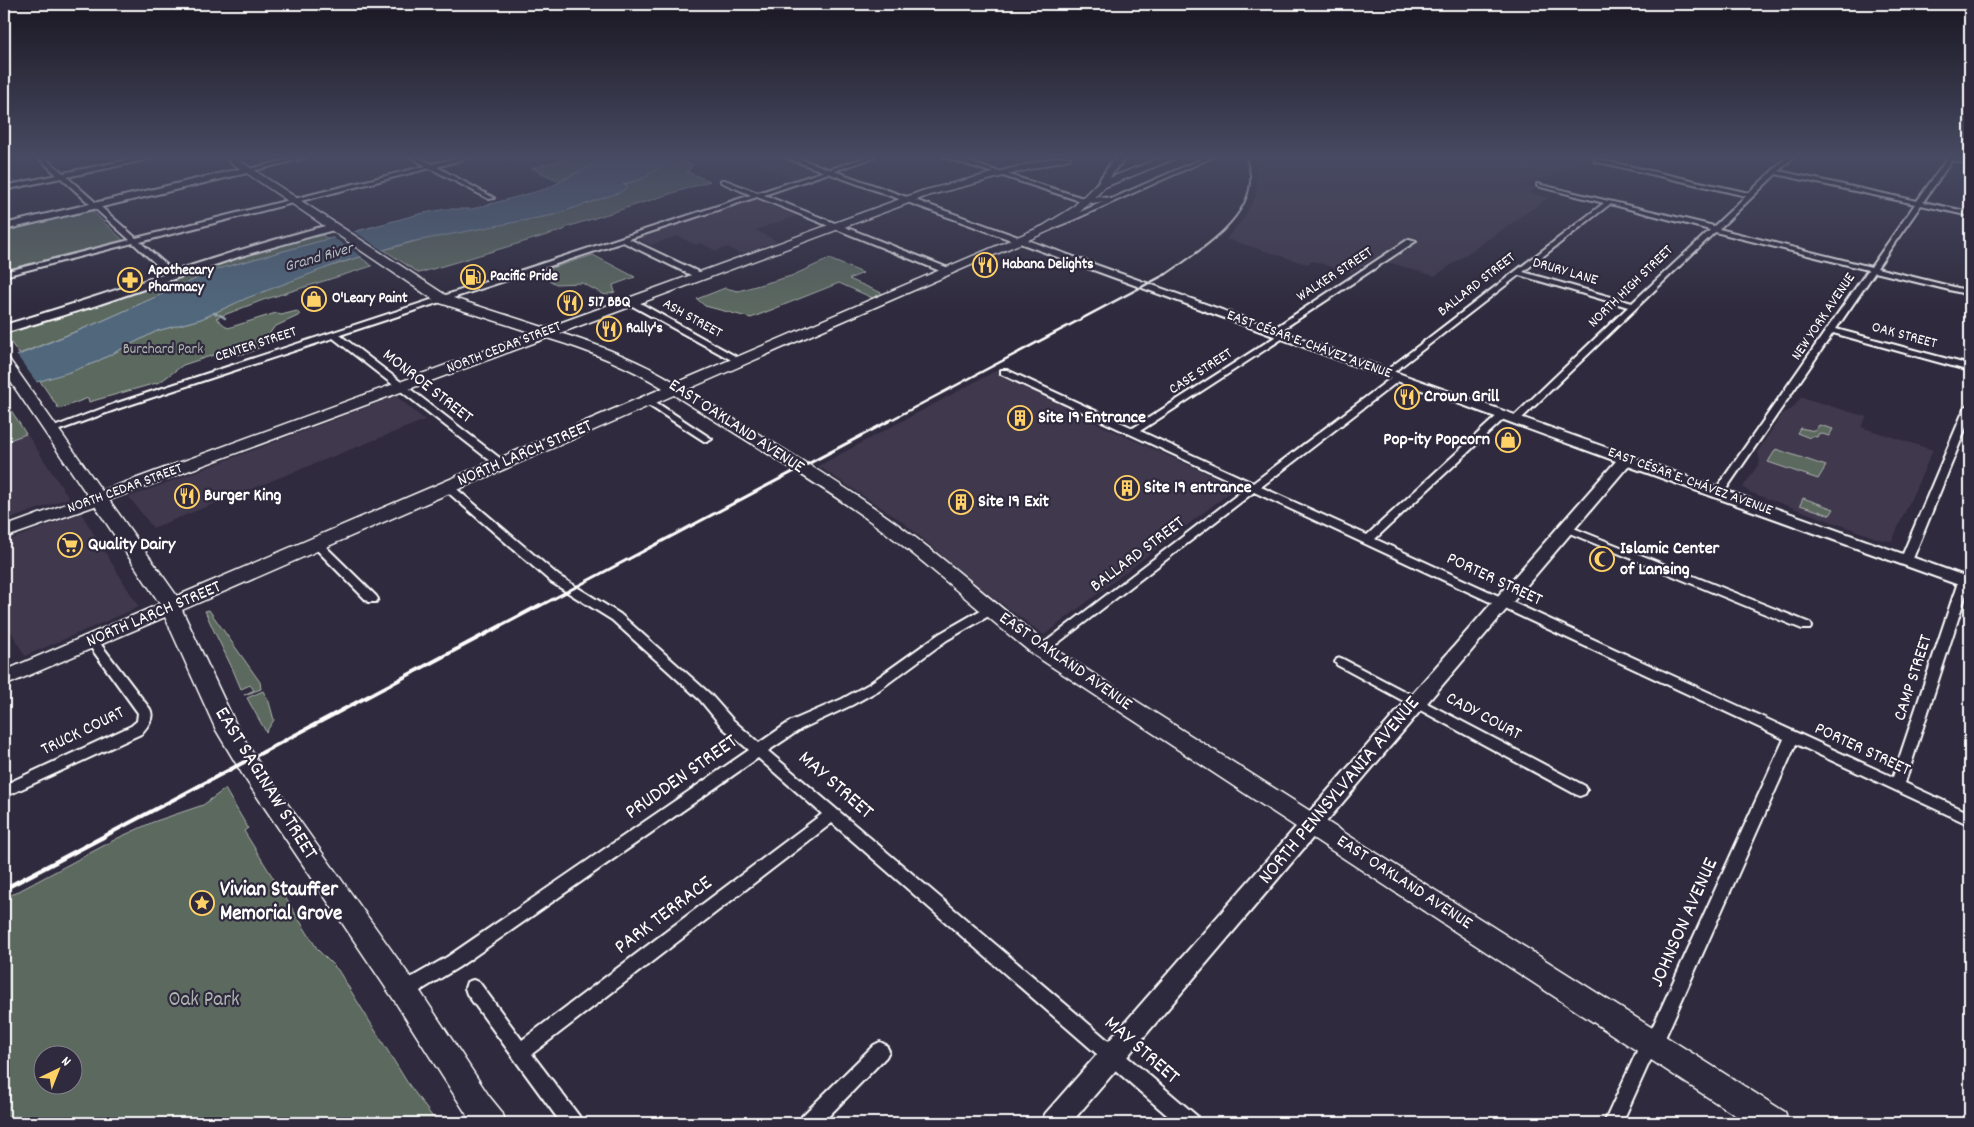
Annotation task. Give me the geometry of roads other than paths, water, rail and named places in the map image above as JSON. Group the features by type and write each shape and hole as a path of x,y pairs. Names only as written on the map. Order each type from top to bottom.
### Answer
{"main road":[{"name":"EAST OAKLAND AVENUE","path":"308,210 442,299 618,358 653,375 869,512 920,550 990,610 1041,650 1774,1123"},
{"name":"NORTH CEDAR STREET","path":"4,533 881,210"},
{"name":"NORTH LARCH STREET","path":"4,680 1020,240 1047,228 1075,210"},
{"name":"EAST SAGINAW STREET","path":"4,362 165,593 193,660 227,730 252,771 404,991 478,1107 491,1123"}],"street":[{"path":"4,227 79,210"},
{"path":"99,210 173,275"},
{"path":"4,274 257,210"},
{"path":"623,239 712,210"},
{"path":"794,210 948,271"},
{"name":"EAST CÉSAR E. CHÁVEZ AVENUE","path":"935,210 1967,583"},
{"name":"NORTH LARCH STREET","path":"1047,228 1092,210"},
{"name":"BALLARD STREET","path":"1041,650 1253,488 1517,272 1599,210"},
{"path":"1639,210 1721,232 1970,293"},
{"name":"NORTH HIGH STREET","path":"1367,541 1633,306 1734,210"},
{"name":"NEW YORK AVENUE","path":"1718,492 1914,210"},
{"path":"1950,210 1970,214"},
{"path":"4,329 76,308 267,245 336,229"},
{"path":"623,239 700,276"},
{"name":"CENTER STREET","path":"51,430 117,406 623,239"},
{"name":"WALKER STREET","path":"1279,333 1412,241"},
{"name":"DRURY LANE","path":"1517,272 1633,306"},
{"name":"ASH STREET","path":"630,301 740,361"},
{"name":"OAK STREET","path":"1831,330 1970,368"},
{"name":"CASE STREET","path":"1133,432 1279,333"},
{"name":"MONROE STREET","path":"333,334 501,464"},
{"name":"PORTER STREET","path":"1004,372 1125,426 1133,432 1253,488 1970,819"},
{"path":"648,401 707,439"},
{"path":"1906,561 1970,407"},
{"name":"NORTH PENNSYLVANIA AVENUE","path":"1054,1123 1255,890 1310,822 1626,459"},
{"name":"MAY STREET","path":"448,487 555,578 616,617 706,697 728,724 1190,1123"},
{"path":"1566,528 1806,626"},
{"path":"317,544 372,599"},
{"name":"CAMP STREET","path":"1897,785 1967,583"},
{"name":"PRUDDEN STREET","path":"404,991 454,962 796,725 847,702 874,687 944,637 990,610"},
{"name":"TRUCK COURT","path":"4,791 136,730 143,722 145,712 92,641"},
{"name":"CADY COURT","path":"1341,662 1580,790"},
{"name":"JOHNSON AVENUE","path":"1613,1123 1643,1057 1663,1023 1792,738"},
{"name":"PARK TERRACE","path":"520,1051 833,814"},
{"path":"473,988 572,1123"},
{"path":"809,1123 880,1051"}],"water":[{"name":"Grand River","path":"443,210 569,210 553,215 410,242 339,263 247,298 201,319 157,331 94,363 4,394 4,361 102,321 218,269 419,214"}],"waterway":[{"path":"220,315 225,318"}],"railway":[{"path":"1165,275 1220,234 1240,210"},
{"path":"887,422 1166,274"},
{"path":"538,607 889,421"},
{"path":"101,838 540,605"},
{"path":"4,889 103,837"}],"place":[{"name":"Habana Delights","path":"985,265"},
{"name":"Pacific Pride","path":"473,277"},
{"name":"Apothecary Pharmacy","path":"130,280"},
{"name":"O'Leary Paint","path":"314,299"},
{"name":"517 BBQ","path":"570,303"},
{"name":"Rally's","path":"609,329"},
{"name":"Crown Grill","path":"1407,397"},
{"name":"Site 19 Entrance","path":"1020,418"},
{"name":"Pop-ity Popcorn","path":"1508,440"},
{"name":"Site 19 entrance","path":"1127,488"},
{"name":"Burger King","path":"187,496"},
{"name":"Site 19 Exit","path":"961,502"},
{"name":"Quality Dairy","path":"70,545"},
{"name":"Islamic Center of Lansing","path":"1602,559"},
{"name":"Vivian Stauffer Memorial Grove","path":"202,903"}],"park label":[{"name":"Burchard Park","path":"163,350"},
{"name":"Oak Park","path":"204,1001"}]}
